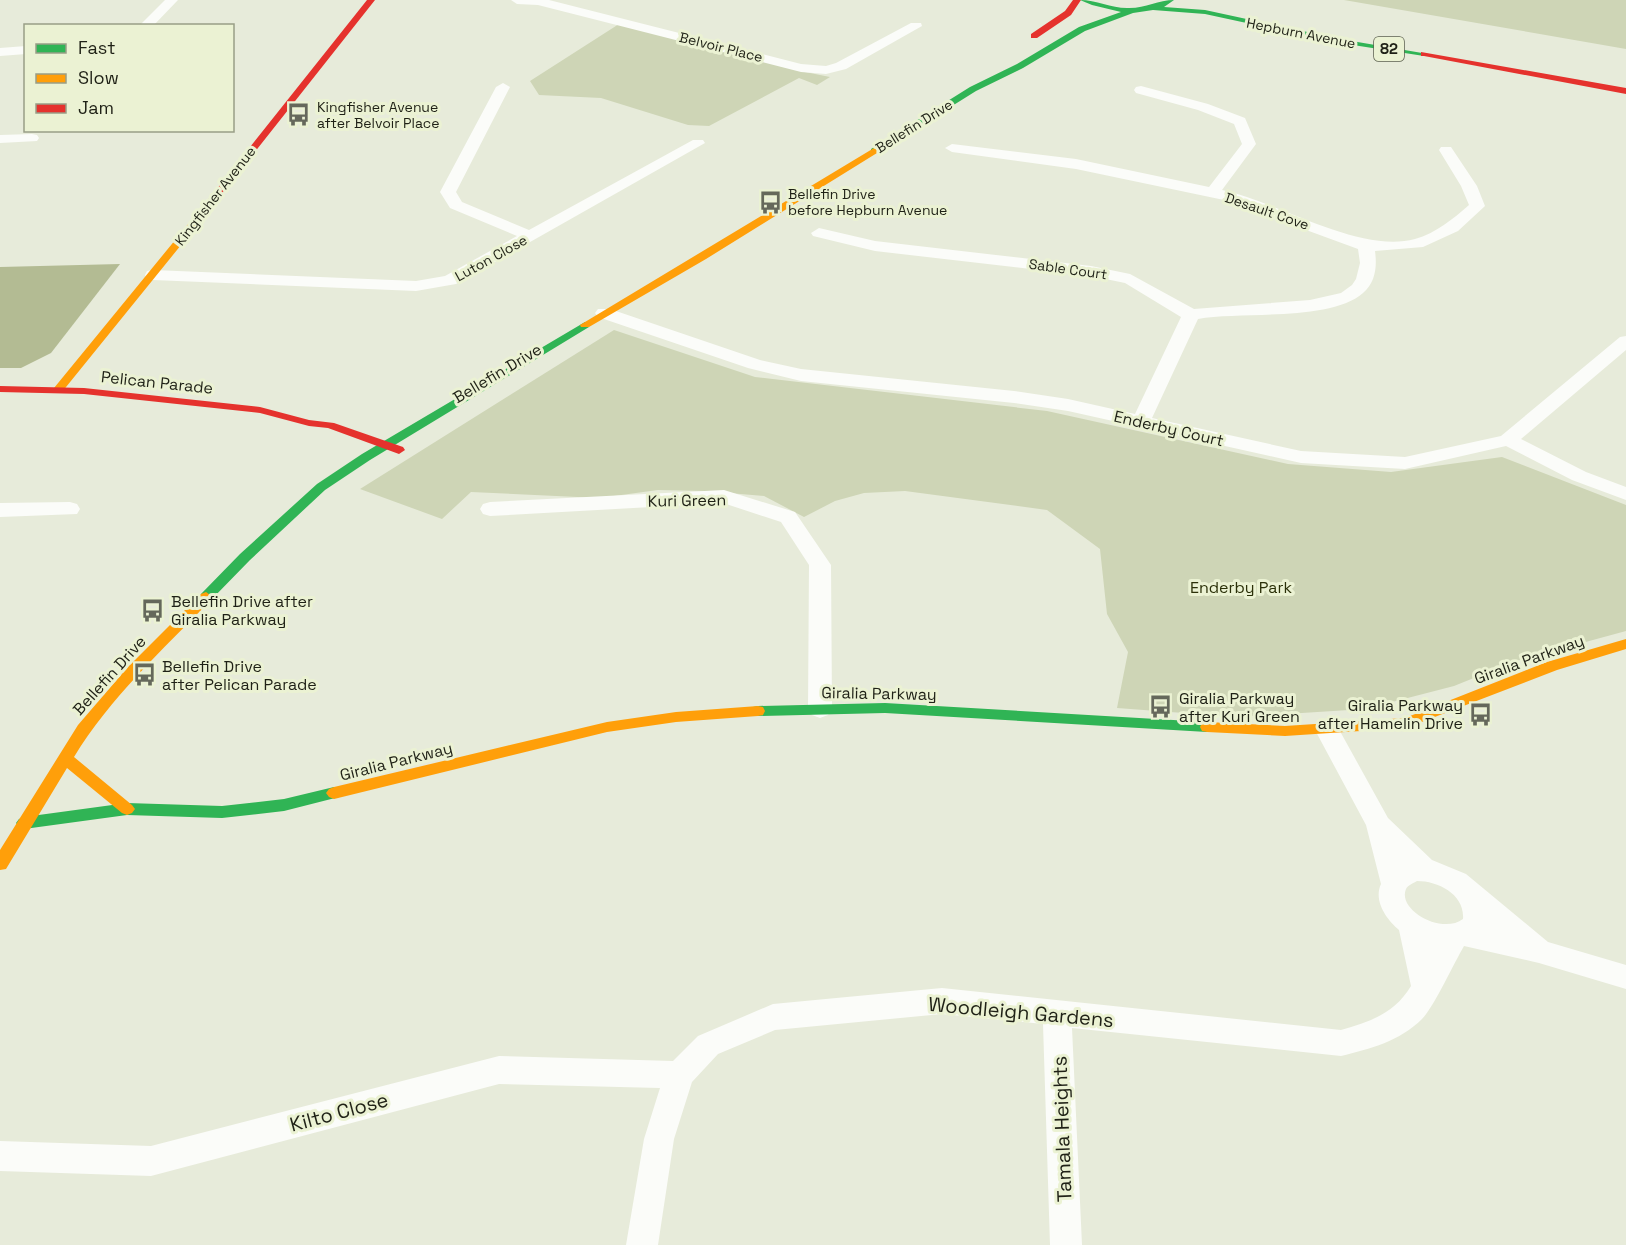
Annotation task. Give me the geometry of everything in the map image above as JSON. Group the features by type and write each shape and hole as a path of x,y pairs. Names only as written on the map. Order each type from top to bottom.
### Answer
{"street":[{"path":"147,24 172,0"},
{"name":"Kingfisher Avenue","path":"58,390 153,275 370,0"},
{"name":"Kingfisher Avenue","path":"205,232 384,0"},
{"name":"Belvoir Place","path":"518,0 539,0 801,68 826,69 841,66 916,26"},
{"path":"1023,42 1068,13 1077,0"},
{"name":"82","path":"1084,0 1111,9 1133,10 1153,8 1170,0"},
{"name":"Hepburn Avenue","path":"1153,8 1205,12 1340,41 1480,63 1626,91"},
{"name":"Bellefin Drive","path":"0,864 83,729 133,671 237,564 321,487 372,460 621,310 702,257 973,89 1020,66 1082,29 1133,10"},
{"path":"0,52 24,50"},
{"name":"Bellefin Drive","path":"973,89 988,66"},
{"path":"503,87 448,192 456,205 531,236"},
{"path":"1141,90 1203,107 1240,122 1249,144 1213,192"},
{"path":"0,139 32,138"},
{"name":"Luton Close","path":"153,275 416,286 450,280 698,144"},
{"name":"Desault Cove","path":"952,148 1076,164 1213,192 1366,246"},
{"path":"1141,422 1191,315 1323,305 1357,291 1370,268 1366,246 1417,244 1452,228 1478,206 1469,186 1446,150"},
{"name":"Sable Court","path":"819,233 875,246 1091,271 1130,279 1191,315"},
{"name":"Kingfisher Avenue","path":"157,294 184,258"},
{"name":"Enderby Court","path":"621,310 663,334 680,337 754,364 801,375 1014,397 1068,405 1301,457 1405,463 1508,440 1626,341"},
{"path":"84,391 95,376"},
{"name":"Pelican Parade","path":"0,389 84,391 260,410 309,423 330,425 393,447"},
{"name":"Pelican Parade","path":"309,423 316,432 372,460"},
{"path":"1508,440 1579,476 1626,494"},
{"name":"Kuri Green","path":"490,509 724,496 788,517 820,565 820,709"},
{"path":"0,510 70,508"},
{"name":"Giralia Parkway","path":"24,823 127,809 222,812 284,806 607,727 676,717 781,709 885,708 1285,731 1406,723 1552,666 1626,644"},
{"path":"1327,730 1379,825 1394,883 1392,897 1394,906 1412,926 1434,936 1459,936 1539,951 1626,977"},
{"path":"65,758 127,809"},
{"path":"1379,825 1425,870"},
{"path":"1394,883 1403,874 1425,870 1448,876 1539,951"},
{"path":"1459,936 1476,920 1474,901 1468,891"},
{"path":"1412,926 1425,986"},
{"name":"Woodleigh Gardens","path":"642,1245 659,1139 679,1075 708,1045 773,1017 942,1001 1341,1044 1360,1040 1395,1023 1413,1009 1425,986 1459,936"},
{"name":"Tamala Heights","path":"1058,1013 1066,1245"},
{"name":"Kilto Close","path":"0,1156 151,1161 499,1070 679,1075"}],"green space":[{"path":"1344,0 1626,0 1626,49"},
{"path":"619,24 830,77 817,85 799,78 709,126 688,125 601,98 539,95 530,81"},
{"name":"Enderby Park","path":"614,330 755,377 1047,411 1288,464 1391,472 1502,457 1626,505 1626,631 1516,661 1454,686 1365,709 1237,717 1117,708 1128,652 1107,614 1100,549 1047,510 905,491 864,493 835,501 804,517 764,496 705,491 658,490 599,498 471,492 442,519 360,489"}],"shaded area":[{"path":"120,264 51,353 21,368 0,368 0,267"}],"traffic: fast":[{"path":"1084,0 1105,7 1128,10 1150,9 1170,0"},
{"path":"1153,8 1205,12 1340,41 1424,54"},
{"path":"874,151 973,89 1020,66 1082,29 1133,10"},
{"path":"206,597 245,557 321,487 366,457 585,325"},
{"path":"758,711 885,708 1207,727"},
{"path":"24,823 127,809 222,812 284,805 334,793"}],"traffic: slow":[{"path":"585,325 702,257 874,151"},
{"path":"58,390 206,208"},
{"path":"0,864 83,729 133,671 206,597"},
{"path":"1207,727 1285,731 1406,723 1552,666 1626,644"},
{"path":"334,793 607,727 676,717 758,711"},
{"path":"65,758 127,809"}],"traffic: jam":[{"path":"206,208 371,0"},
{"path":"1034,36 1068,13 1077,0"},
{"path":"1424,54 1626,91"},
{"path":"0,389 84,391 260,410 309,423 330,425 399,450"}],"place":[{"name":"Kingfisher Avenue after Belvoir Place","path":"299,115"},
{"name":"Bellefin Drive before Hepburn Avenue","path":"770,202"},
{"name":"Bellefin Drive after Giralia Parkway","path":"153,610"},
{"name":"Bellefin Drive after Pelican Parade","path":"144,675"},
{"name":"Giralia Parkway after Kuri Green","path":"1161,707"},
{"name":"Giralia Parkway after Hamelin Drive","path":"1481,714"}]}
